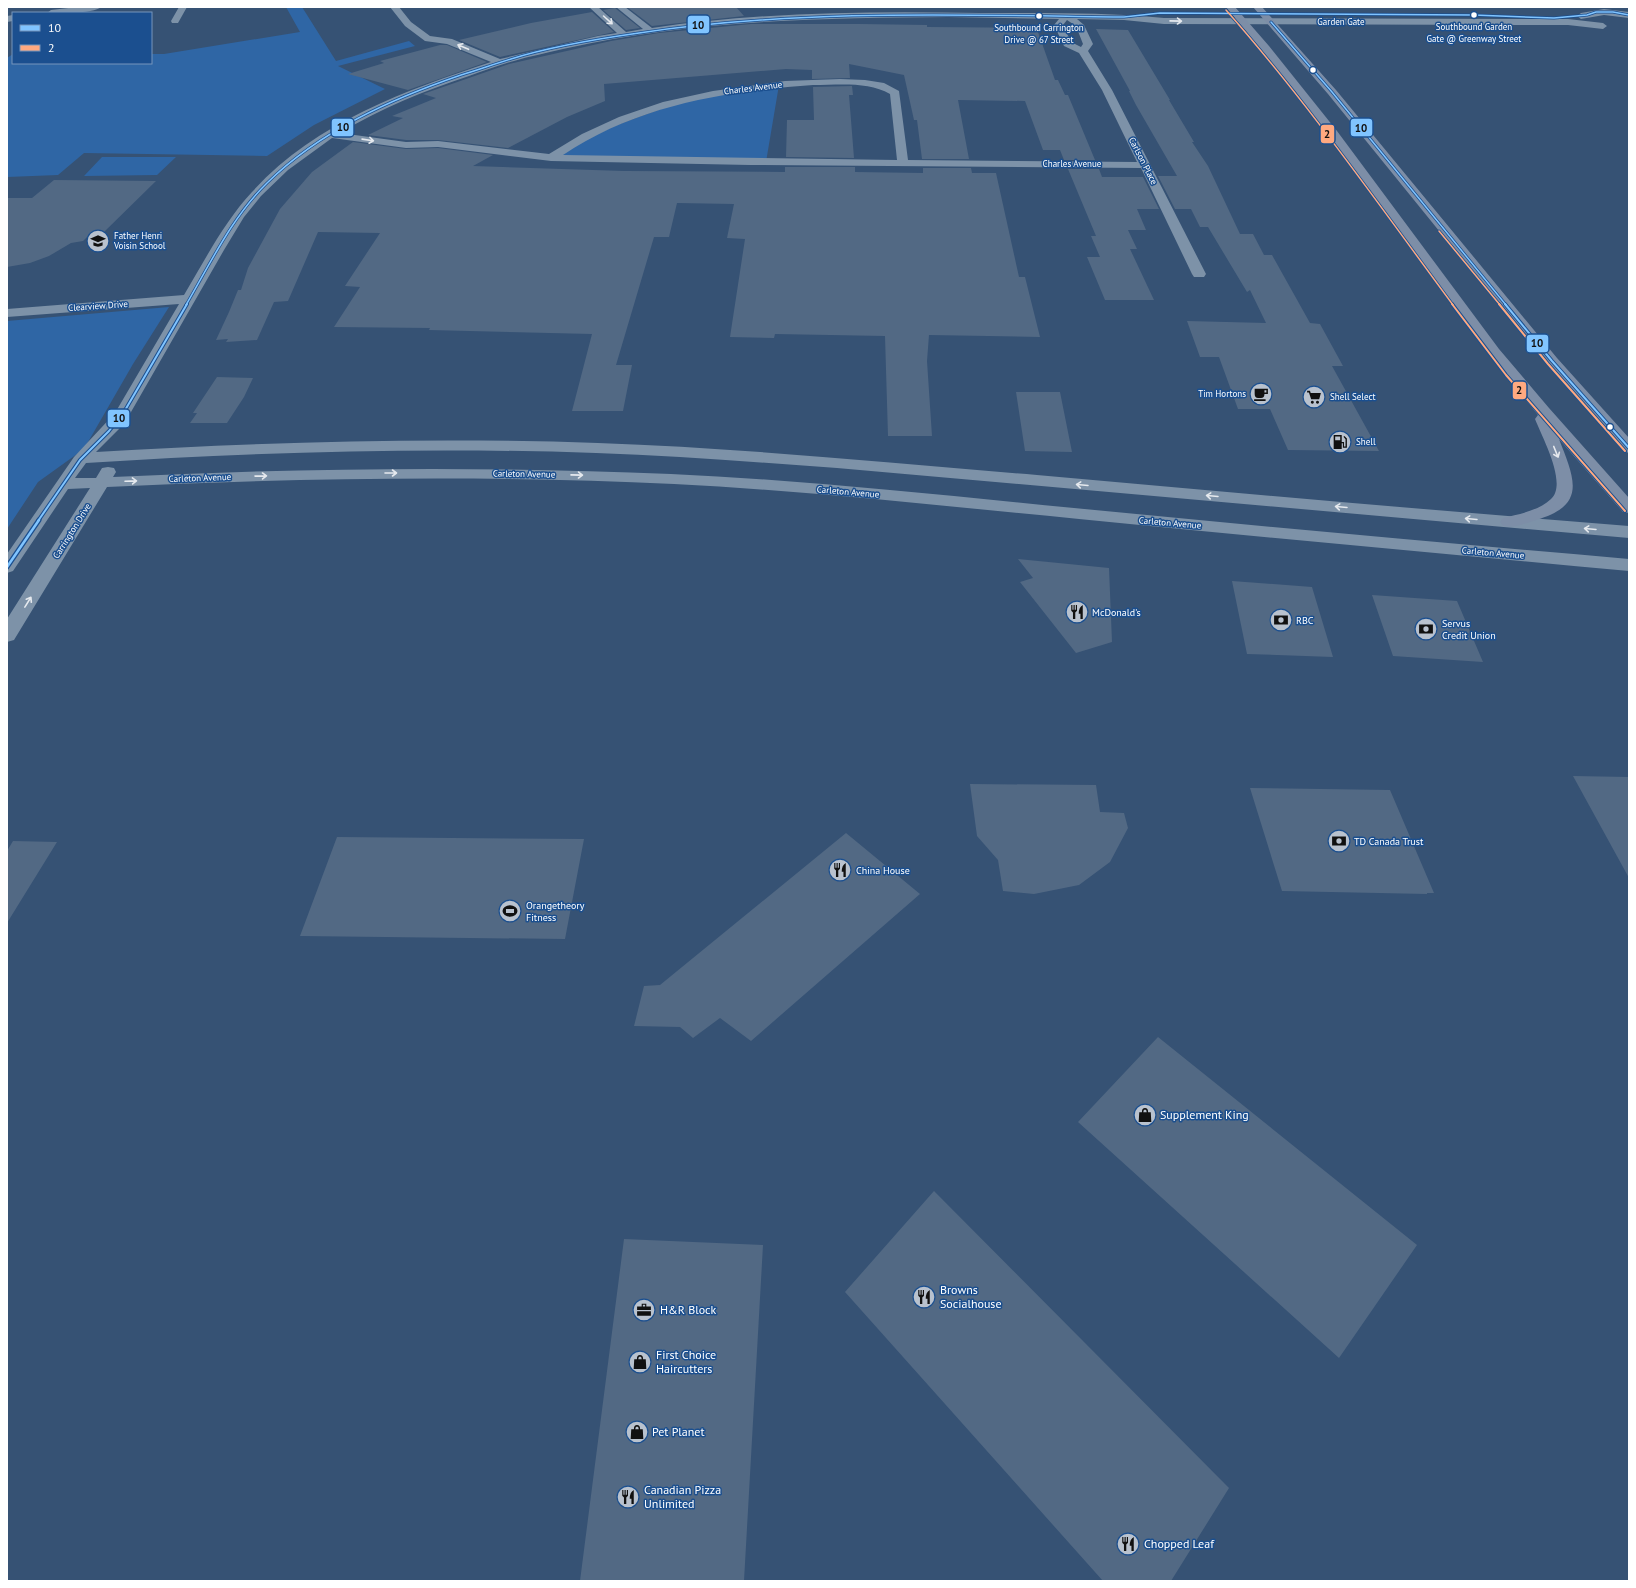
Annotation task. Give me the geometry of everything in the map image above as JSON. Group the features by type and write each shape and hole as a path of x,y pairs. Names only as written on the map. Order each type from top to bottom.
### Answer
{"main road":[{"path":"1230,7 1302,92 1495,352 1536,403 1629,508"},
{"path":"1257,7 1332,92 1552,361 1629,448"},
{"path":"1509,522 1547,510 1560,500 1565,491 1567,482 1564,472 1536,403"}],"street":[{"path":"60,12 97,7"},
{"path":"175,21 183,7"},
{"path":"394,7 408,24 428,39 449,41 497,61"},
{"path":"593,7 622,33"},
{"path":"620,7 648,29"},
{"path":"1608,7 1626,14"},
{"name":"Carrington Drive","path":"7,567 82,458 118,420 224,239 248,204 266,184 306,151 348,124 386,103 473,65 622,33 715,21 800,16 967,11 1066,16 1124,17 1164,21 1267,18"},
{"path":"1589,12 1587,18 1603,26"},
{"name":"Garden Gate","path":"1267,18 1473,15 1554,18 1589,12 1626,14"},
{"path":"1066,16 1080,25 1088,44 1083,51"},
{"name":"Carlson Place","path":"1066,16 1058,24 1067,44 1083,51 1107,90 1199,274"},
{"name":"Garden Gate","path":"1267,18 1568,22 1613,28"},
{"path":"428,39 428,47 435,50"},
{"name":"Charles Avenue","path":"551,158 584,137 618,120 649,109 691,98 723,92 778,85 858,82 882,85 896,93 903,163"},
{"path":"348,124 365,127"},
{"name":"Charles Avenue","path":"414,134 421,135 438,144"},
{"name":"Charles Avenue","path":"330,135 406,145 438,144 551,158 1145,165"},
{"name":"Clearview Drive","path":"7,313 189,299"},
{"name":"Carrington Drive","path":"7,635 103,482 116,456 118,420"},
{"path":"82,458 371,447 474,446 595,448 865,465 1629,532"},
{"name":"Carleton Avenue","path":"64,484 379,473 482,473 676,479 825,489 1158,522 1629,565"}],"shaded area":[{"path":"286,7 302,7 336,61 409,41 415,46 338,66 385,89 314,125 267,156 84,153 58,175 7,177 7,58 12,55 12,64 152,64 152,54 164,54 300,32"},
{"path":"779,85 766,162 551,158 584,137 691,98"},
{"path":"102,157 176,157 157,175 84,176"},
{"path":"169,307 133,364 84,449 38,482 7,529 7,321"}],"building":[{"path":"627,7 736,7 744,16 652,26"},
{"path":"615,8 640,28 626,30 603,10"},
{"path":"592,12 614,32 500,57 459,40 531,23"},
{"path":"751,24 860,24 927,25 927,27 1032,28 1033,32 1038,32 1055,80 1058,80 1065,95 1068,95 1095,160 1064,160 1060,150 1043,150 1025,101 958,100 969,159 922,159 917,120 914,120 904,75 849,64 850,78 812,79 812,70 786,69 604,84 605,101 567,117 508,148 438,140 406,140 368,135 403,118 392,116 436,98 423,94 509,64 611,41 659,33"},
{"path":"1096,29 1128,30 1194,142 1192,142 1208,166 1240,234 1253,234 1264,255 1272,255 1310,323 1320,324 1343,366 1332,366 1379,451 1288,450 1270,409 1238,409 1219,357 1200,357 1187,321 1266,323 1250,290 1247,292 1208,227 1200,227 1191,209 1175,209 1158,176 1177,176 1136,105 1130,91"},
{"path":"440,45 447,45 487,62 408,90 348,74 384,63 380,61"},
{"path":"852,86 853,95 849,95 854,158 786,157 787,120 814,120 813,87"},
{"path":"353,142 406,149 438,148 493,155 473,166 624,171 785,172 785,167 855,167 855,172 923,173 923,168 971,168 972,173 996,173 1019,277 1025,277 1040,337 929,335 927,361 932,436 888,436 885,336 775,334 774,338 730,337 745,239 727,238 734,204 677,203 669,237 654,237 616,365 632,365 623,411 572,411 592,334 429,330 430,328 334,327 360,287 345,286 380,233 318,232 288,301 274,302 257,340 226,342 228,339 216,340 238,290 241,290 248,268 280,209 312,172"},
{"path":"1068,169 1099,169 1102,177 1143,177 1159,209 1137,209 1146,230 1128,230 1137,249 1130,249 1154,300 1105,300 1087,257 1100,257 1091,236 1096,236"},
{"path":"54,180 156,181 104,232 93,231 83,241 71,243 49,256 30,263 7,267 7,198 32,198"},
{"path":"217,377 253,378 244,397 227,423 190,423 197,413 193,413"},
{"path":"1016,392 1060,392 1072,452 1025,451"},
{"name":"McDonald's","path":"1018,559 1109,568 1112,642 1076,653 1020,582 1033,578"},
{"name":"RBC","path":"1232,581 1312,587 1333,657 1247,654"},
{"name":"Servus Credit Union","path":"1372,595 1457,601 1483,662 1393,656"},
{"path":"1573,776 1629,777 1629,878"},
{"path":"970,784 1096,785 1100,812 1124,813 1128,828 1110,862 1079,885 1034,894 1003,891 998,860 977,836"},
{"name":"TD Canada Trust","path":"1250,788 1390,790 1434,893 1282,891"},
{"path":"846,833 920,894 751,1041 720,1018 693,1038 680,1027 634,1026 644,986 660,985"},
{"path":"337,837 584,839 565,939 300,936"},
{"path":"13,841 57,842 7,923 7,851"},
{"path":"1158,1037 1417,1245 1339,1358 1078,1122"},
{"path":"934,1191 1229,1488 1171,1581 1103,1581 845,1292"},
{"path":"624,1239 763,1245 744,1581 580,1581"}],"transit line":[{"name":"2","path":"1226,10 1262,51 1329,136 1457,311 1506,375 1625,511"},
{"name":"10","path":"7,567 80,460 109,431 124,412 225,238 248,204 266,184 284,168 323,139 364,115 429,86 513,58 598,39 684,26 772,18 860,15 1124,17 1160,13 1473,15 1554,18 1587,15 1596,12 1613,12 1629,15"},
{"name":"10","path":"1271,22 1332,92 1552,361 1629,448"},
{"name":"2","path":"1439,231 1548,364 1625,451"}],"place":[{"name":"Southbound Garden Gate @ Greenway Street","path":"1474,15"},
{"name":"Southbound Carrington Drive @ 67 Street","path":"1039,16"},
{"name":"Father Henri Voisin School","path":"98,241"},
{"name":"Tim Hortons","path":"1261,394"},
{"name":"Shell Select","path":"1314,397"},
{"name":"Shell","path":"1340,442"},
{"name":"McDonald's","path":"1077,612"},
{"name":"RBC","path":"1281,620"},
{"name":"Servus Credit Union","path":"1426,629"},
{"name":"TD Canada Trust","path":"1339,841"},
{"name":"China House","path":"840,870"},
{"name":"Orangetheory Fitness","path":"510,911"},
{"name":"Supplement King","path":"1145,1115"},
{"name":"Browns Socialhouse","path":"924,1297"},
{"name":"H&R Block","path":"644,1310"},
{"name":"First Choice Haircutters","path":"640,1362"},
{"name":"Pet Planet","path":"637,1432"},
{"name":"Canadian Pizza Unlimited","path":"628,1497"},
{"name":"Chopped Leaf","path":"1128,1544"}]}
